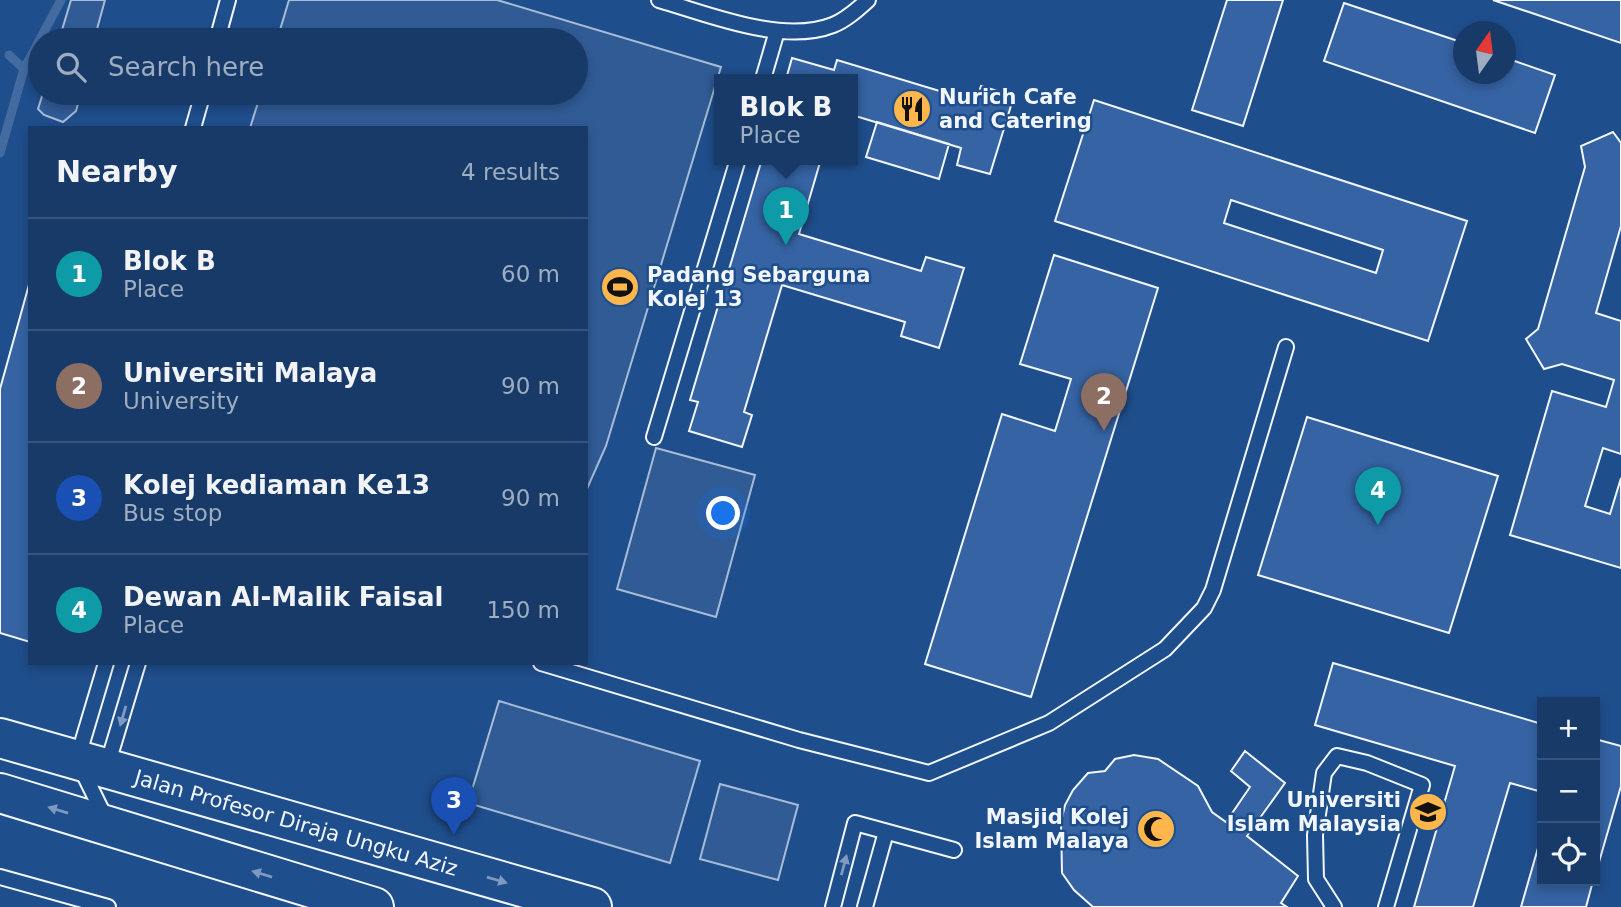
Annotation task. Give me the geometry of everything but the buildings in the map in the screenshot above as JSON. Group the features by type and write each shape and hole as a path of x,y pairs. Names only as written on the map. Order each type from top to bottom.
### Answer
{"main road":[{"name":"Jalan Profesor Diraja Ungku Aziz","path":"0,738 592,907"},
{"path":"0,793 374,907"}],"lane":[{"path":"220,28 228,0"},
{"path":"659,0 777,31 807,31 833,24 858,10 868,0"},
{"path":"764,74 777,31"},
{"path":"194,126 200,105"},
{"path":"654,437 736,165"},
{"path":"548,665 799,740 929,773 1049,723 1165,649 1204,608 1213,590 1286,347"},
{"path":"106,665 92,765 102,811 117,828"},
{"path":"92,765 137,665"},
{"path":"1334,907 1316,880 1315,835 1324,773 1337,756 1367,763 1422,785 1385,907"},
{"path":"833,907 855,823 954,850"},
{"path":"865,907 886,832"},
{"path":"0,877 107,907"}],"shaded area":[{"path":"71,0 105,0 97,28 63,28"},
{"name":"Padang Sebarguna Kolej 13","path":"289,0 497,0 721,67 719,74 714,74 714,90 606,446 588,486 588,126 251,126 257,105 588,105 588,28 281,28"},
{"path":"39,105 78,105 76,111 63,122 44,115 38,109"},
{"path":"656,448 755,475 716,617 617,589"},
{"path":"499,701 700,761 670,863 468,803"},
{"path":"720,784 798,805 778,880 700,859"}],"waterway":[{"path":"46,28 61,0"},
{"path":"9,55 24,69"},
{"path":"0,153 28,62"}],"place":[{"name":"Nurich Cafe and Catering","path":"912,109"},
{"name":"Blok B","path":"786,245"},
{"name":"Padang Sebarguna Kolej 13","path":"620,287"},
{"name":"Universiti Malaya","path":"1104,431"},
{"name":"Dewan Al-Malik Faisal","path":"1378,525"},
{"name":"Universiti Islam Malaysia","path":"1428,812"},
{"name":"Masjid Kolej Islam Malaya","path":"1156,829"},
{"name":"Kolej kediaman Ke13","path":"454,835"}]}
